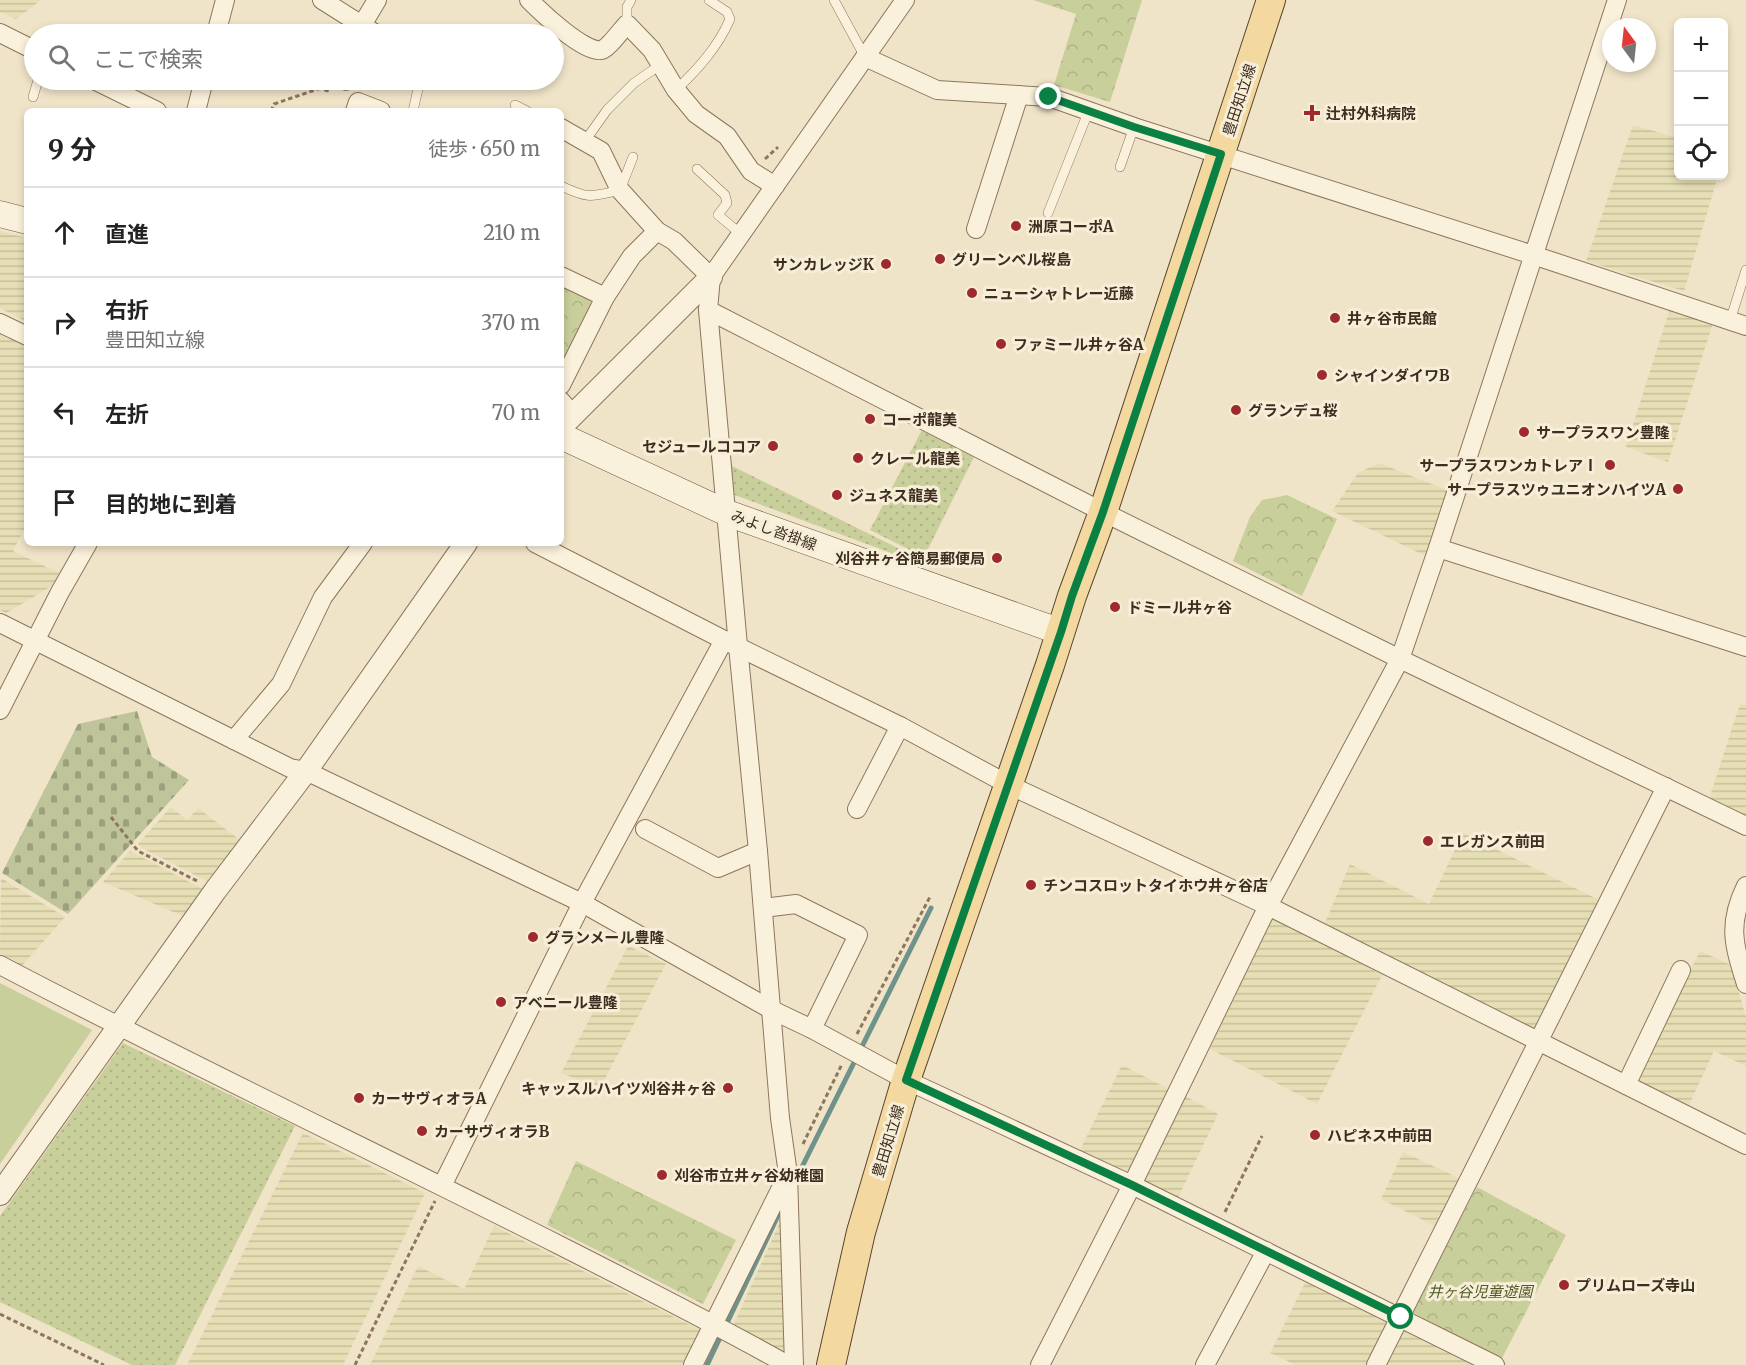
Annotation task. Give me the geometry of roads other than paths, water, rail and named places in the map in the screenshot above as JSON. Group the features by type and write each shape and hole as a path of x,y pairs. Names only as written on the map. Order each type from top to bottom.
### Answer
{"main road":[{"name":"豊田知立線","path":"831,1365 861,1232 906,1080 1103,512 1272,0"},
{"path":"0,214 24,220"},
{"name":"みよし沓掛線","path":"564,420 727,513 1061,632"}],"street":[{"path":"219,24 225,0"},
{"path":"322,0 355,24"},
{"path":"368,24 376,0"},
{"path":"529,0 554,24"},
{"path":"564,420 711,278 905,0"},
{"path":"1040,1365 1132,1185 1268,906 1400,659 1617,0"},
{"path":"564,31 589,48 601,51 627,24 652,50 676,90 696,114 727,136 751,171 776,186"},
{"path":"0,33 24,45"},
{"path":"865,57 937,90 1049,97 1134,127 1738,323"},
{"path":"114,90 151,108"},
{"path":"197,108 201,90"},
{"path":"976,229 1019,96"},
{"path":"564,130 601,151 620,190 657,231 674,241 711,278"},
{"path":"564,379 605,297 632,256 657,231"},
{"path":"564,277 605,297"},
{"path":"711,278 708,310 727,513 731,643 758,851 780,1118 788,1174 794,1365"},
{"path":"708,310 1103,512 1746,826"},
{"path":"0,323 24,335"},
{"path":"0,710 60,592 86,546"},
{"path":"234,740 281,684 323,597 361,546"},
{"path":"0,1194 215,891 306,771 464,546"},
{"path":"541,546 900,726 1009,784 1268,906 1746,1145"},
{"path":"1438,548 1746,647"},
{"path":"0,623 290,768 306,771 582,903 771,1010 812,1029 906,1080 1132,1185 1495,1365"},
{"path":"442,1186 582,903 731,643"},
{"path":"857,809 900,726"},
{"path":"1376,1365 1666,787"},
{"path":"645,829 718,868 758,851"},
{"path":"1746,886 1739,901 1733,925 1736,951 1746,984"},
{"path":"763,908 796,903 858,935 812,1029"},
{"path":"0,965 118,1027 442,1186 714,1324 788,1365"},
{"path":"1626,1085 1681,970"},
{"path":"693,1365 788,1174"},
{"path":"1205,1365 1266,1251"}],"lane":[{"path":"627,24 627,7 631,0"},
{"path":"676,90 697,69 724,33 730,19 727,12 709,0"},
{"path":"834,0 865,57"},
{"path":"585,141 607,110 627,89 660,65"},
{"path":"33,97 35,90"},
{"path":"414,108 418,90"},
{"path":"515,105 521,108"},
{"path":"1048,213 1089,110"},
{"path":"1120,167 1134,127"},
{"path":"564,187 582,196 620,190 633,157"},
{"path":"697,169 725,195 727,203 718,215 741,234"},
{"path":"1738,323 1746,270"}],"waterway":[{"path":"795,1181 931,908"},
{"path":"707,1365 783,1205"}],"place":[{"name":"辻村外科病院","path":"1312,113"},
{"name":"洲原コーポA","path":"1016,226"},
{"name":"グリーンベル桜島","path":"940,259"},
{"name":"サンカレッジK","path":"886,264"},
{"name":"ニューシャトレー近藤","path":"972,293"},
{"name":"井ヶ谷市民館","path":"1335,318"},
{"name":"ファミール井ヶ谷A","path":"1001,344"},
{"name":"シャインダイワB","path":"1322,375"},
{"name":"グランデュ桜","path":"1236,410"},
{"name":"コーポ龍美","path":"870,419"},
{"name":"サープラスワン豊隆","path":"1524,432"},
{"name":"セジュールココア","path":"773,446"},
{"name":"クレール龍美","path":"858,458"},
{"name":"サープラスワンカトレアⅠ","path":"1610,465"},
{"name":"サープラスツゥユニオンハイツA","path":"1678,489"},
{"name":"ジュネス龍美","path":"837,495"},
{"name":"刈谷井ヶ谷簡易郵便局","path":"997,558"},
{"name":"ドミール井ヶ谷","path":"1115,607"},
{"name":"エレガンス前田","path":"1428,841"},
{"name":"チンコスロットタイホウ井ヶ谷店","path":"1031,885"},
{"name":"グランメール豊隆","path":"533,937"},
{"name":"アベニール豊隆","path":"501,1002"},
{"name":"キャッスルハイツ刈谷井ヶ谷","path":"728,1088"},
{"name":"カーサヴィオラA","path":"359,1098"},
{"name":"カーサヴィオラB","path":"422,1131"},
{"name":"ハピネス中前田","path":"1315,1135"},
{"name":"刈谷市立井ヶ谷幼稚園","path":"662,1175"},
{"name":"プリムローズ寺山","path":"1564,1285"}],"park label":[{"name":"井ヶ谷児童遊園","path":"1480,1291"}]}
